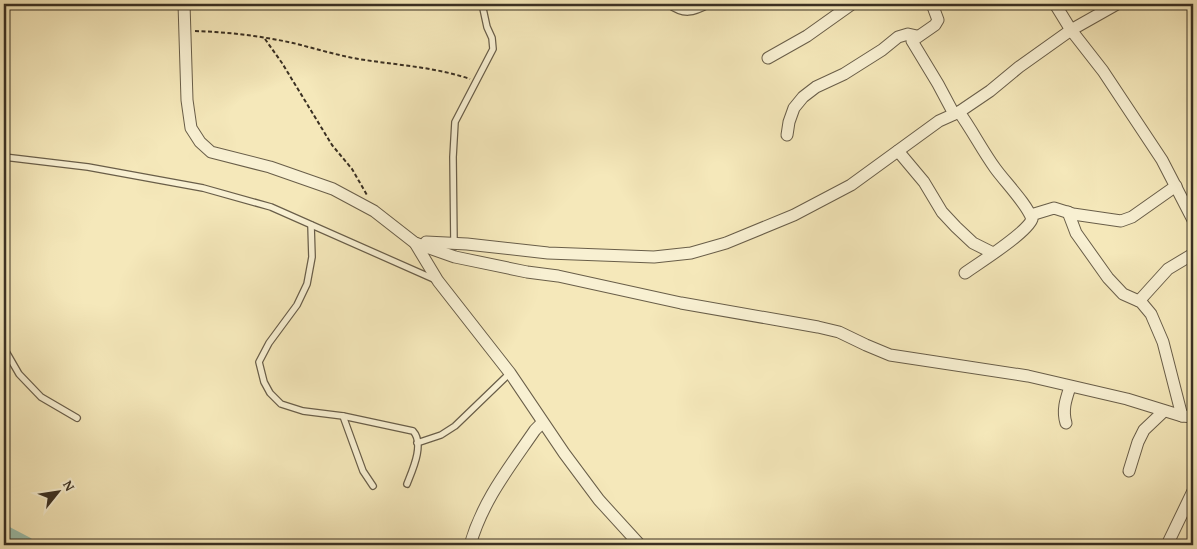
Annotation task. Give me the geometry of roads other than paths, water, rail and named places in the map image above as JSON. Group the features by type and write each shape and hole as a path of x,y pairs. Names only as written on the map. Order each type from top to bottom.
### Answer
{"street":[{"path":"184,4 187,100 191,128 200,142 211,152 270,167 333,189 374,211 415,243 455,257 527,272 558,276 681,303 839,332 890,355 1028,376 1127,399 1164,411 1188,416"},
{"path":"768,58 807,36 852,4"},
{"path":"932,4 938,20 935,25 913,39 913,43 956,113 1031,214 1032,219 1030,224 965,274"},
{"path":"1055,4 1071,30 1103,71 1162,160 1193,220"},
{"path":"405,236 430,243 467,244 548,253 654,257 691,253 726,243 794,215 851,185 939,122 956,113 1071,30 1117,4"},
{"path":"787,135 794,108 803,96 882,50 898,37 908,34 917,36"},
{"path":"898,151 924,182 942,212 973,243 993,253"},
{"path":"1031,214 1054,208 1112,220 1121,220 1132,217 1176,186"},
{"path":"1068,212 1076,233 1108,278 1123,294 1139,301 1148,308 1163,342 1188,416"},
{"path":"415,243 438,280 510,373 542,423 599,500 640,545"},
{"path":"1139,301 1168,269 1193,254"},
{"path":"1066,423 1064,408 1070,386"},
{"path":"1129,470 1144,430 1164,411"},
{"path":"470,545 483,509 491,495 535,430 542,423"},
{"path":"1167,545 1193,491"}],"lane":[{"path":"454,244 453,157 455,122 493,49 492,38 487,27 482,4"},
{"path":"668,4 679,11 688,13 710,4"},
{"path":"4,158 88,167 203,188 271,207 438,280"},
{"path":"311,225 312,257 307,284 298,305 263,354 260,370 264,382 270,393 281,404 303,411 343,416 413,431 416,434 417,443 413,466 407,484"},
{"path":"4,348 20,374 41,398 77,418"},
{"path":"417,443 441,436 455,426 510,373"},
{"path":"343,416 362,471 374,486"}],"waterway":[{"path":"4,533 27,545"}]}
